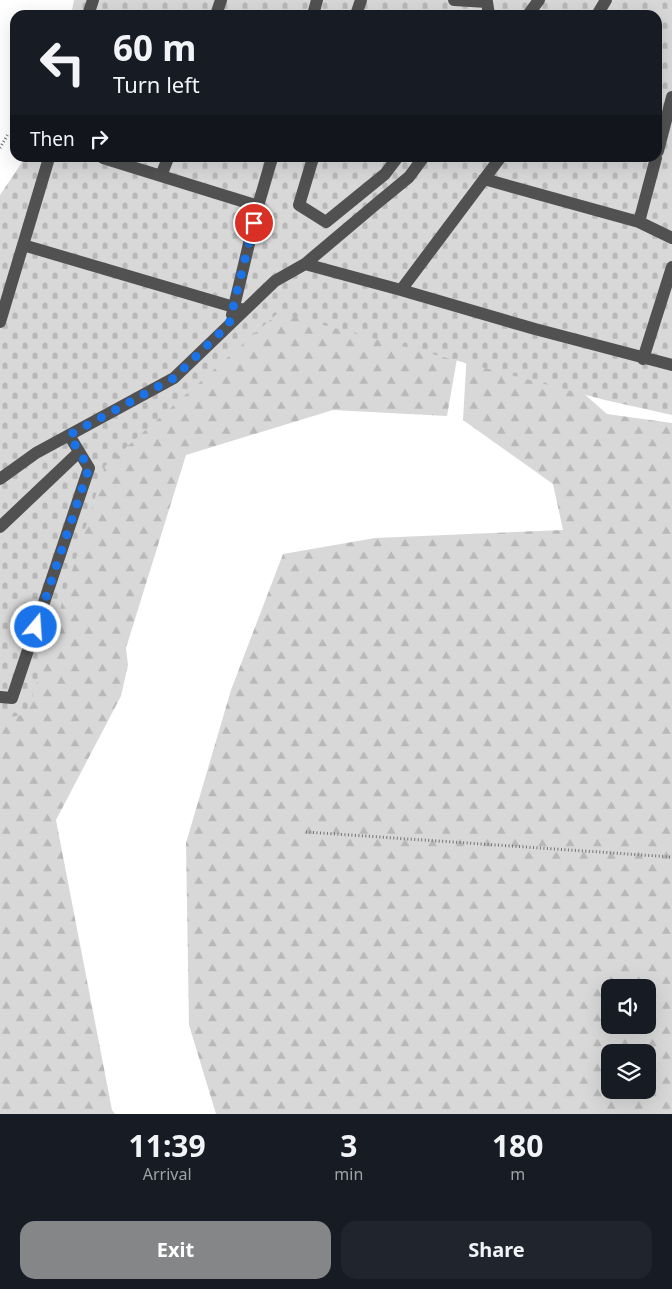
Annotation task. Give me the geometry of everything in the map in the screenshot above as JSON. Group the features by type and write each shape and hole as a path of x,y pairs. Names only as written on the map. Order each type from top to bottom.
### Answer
{"lane":[{"path":"454,0 487,2 488,10"},
{"path":"662,132 668,104"},
{"path":"0,322 48,162"},
{"path":"115,162 258,206"},
{"path":"161,176 166,162"},
{"path":"239,309 258,206 271,162"},
{"path":"312,162 299,204 326,222 384,174 394,162"},
{"path":"0,479 36,452 174,378 229,324 239,309 274,281 305,264 409,177 420,162"},
{"path":"401,290 497,162"},
{"path":"639,222 655,162"},
{"path":"484,179 639,222 672,238"},
{"path":"23,245 239,309"},
{"path":"305,264 672,365"},
{"path":"643,358 672,267"},
{"path":"0,697 12,698 89,468 69,435"},
{"path":"0,527 79,452"}],"path":[{"path":"0,148 8,134"},
{"path":"306,832 672,858"}],"green space":[{"path":"74,0 672,0 672,415 605,400 278,313 105,466 27,714 0,719 0,195 22,162 662,162 662,10 72,10"},
{"path":"273,291 463,324 447,416 333,410 186,455 126,648 128,665 121,696 56,820 112,1110 115,1114 0,1114 0,705 101,467"},
{"path":"525,342 607,414 672,423 672,1114 216,1114 189,1025 186,843 231,690 283,554 375,538 563,530 553,484 463,420 467,350"}],"route":[{"path":"36,627 89,468 69,435 174,378 229,324 254,223"}]}
